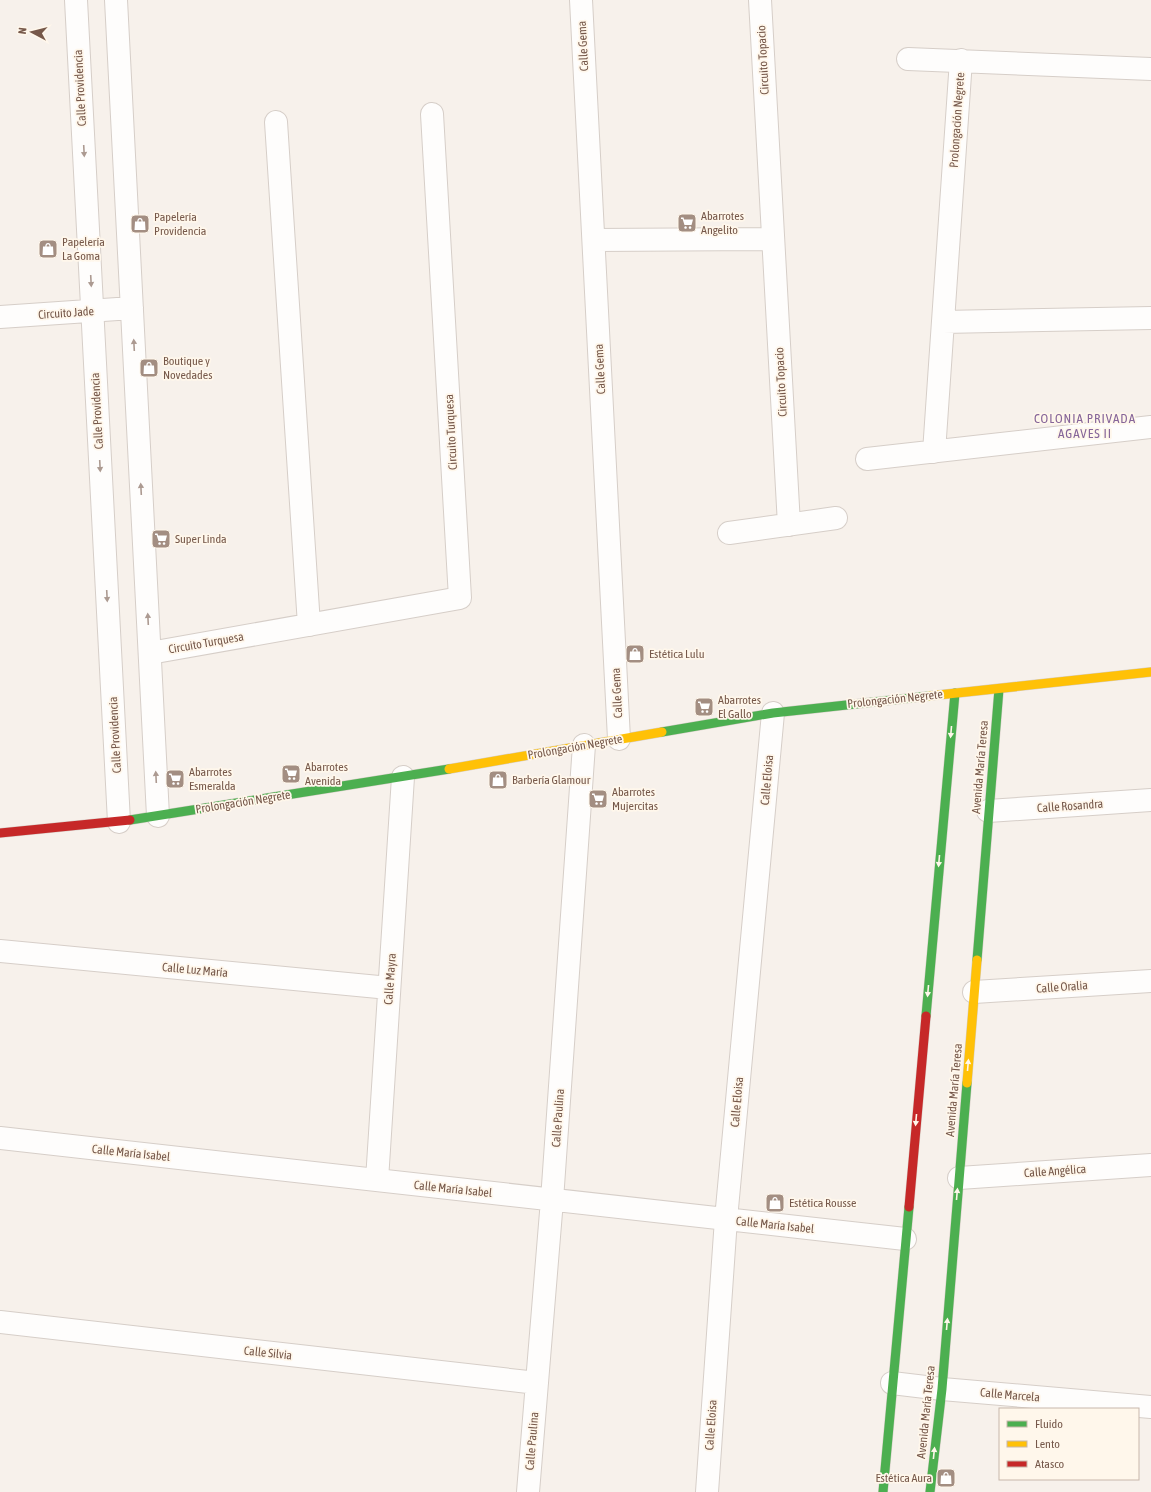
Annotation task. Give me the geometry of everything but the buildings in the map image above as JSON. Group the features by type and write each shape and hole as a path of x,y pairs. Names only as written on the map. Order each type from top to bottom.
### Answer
{"street":[{"name":"Calle Providencia","path":"76,0 119,822"},
{"path":"116,0 158,816"},
{"name":"Calle Gema","path":"581,0 619,739"},
{"name":"Circuito Topacio","path":"760,0 789,525"},
{"path":"908,59 961,60"},
{"name":"Prolongación Negrete","path":"934,452 961,60 1151,69"},
{"name":"Circuito Turquesa","path":"150,653 460,598 432,114"},
{"path":"276,122 309,625"},
{"path":"594,240 773,239"},
{"name":"Circuito Jade","path":"0,317 132,308"},
{"path":"943,322 1151,318"},
{"path":"867,459 1151,427"},
{"path":"729,533 836,518"},
{"name":"Prolongación Negrete","path":"0,833 119,822 158,816 403,777 773,713 1151,672"},
{"name":"Avenida María Teresa","path":"930,1492 942,1389 999,689"},
{"path":"883,1492 954,693"},
{"name":"Calle Eloisa","path":"707,1492 726,1219 773,713"},
{"name":"Calle Paulina","path":"528,1492 552,1200 584,745"},
{"name":"Calle Mayra","path":"377,1180 403,777"},
{"name":"Calle Rosandra","path":"988,811 1151,800"},
{"name":"Calle Luz María","path":"0,951 389,988"},
{"name":"Calle Oralia","path":"974,992 1151,981"},
{"name":"Calle María Isabel","path":"0,1138 905,1239"},
{"name":"Calle Angélica","path":"959,1178 1151,1165"},
{"name":"Calle Silvia","path":"0,1322 537,1383"},
{"name":"Calle Marcela","path":"892,1383 942,1389 1151,1407"}],"traffic: fast":[{"path":"977,960 999,689"},
{"path":"926,1016 955,693"},
{"path":"662,732 773,713 929,696"},
{"path":"130,820 449,769"},
{"path":"930,1492 942,1389 967,1083"},
{"path":"883,1492 909,1207"}],"traffic: slow":[{"path":"929,696 1151,672"},
{"path":"449,769 662,732"},
{"path":"967,1083 977,960"}],"traffic: jam":[{"path":"0,833 130,820"},
{"path":"909,1207 926,1016"}],"place":[{"name":"Abarrotes Angelito","path":"687,223"},
{"name":"Papelería Providencia","path":"140,224"},
{"name":"Papelería La Goma","path":"48,249"},
{"name":"Boutique y Novedades","path":"149,368"},
{"name":"Super Linda","path":"161,539"},
{"name":"Estética Lulu","path":"635,654"},
{"name":"Abarrotes El Gallo","path":"704,707"},
{"name":"Abarrotes Avenida","path":"291,774"},
{"name":"Abarrotes Esmeralda","path":"175,779"},
{"name":"Barbería Glamour","path":"498,780"},
{"name":"Abarrotes Mujercitas","path":"598,799"},
{"name":"Estética Rousse","path":"775,1203"},
{"name":"Estética Aura","path":"946,1478"}],"district":[{"name":"COLONIA PRIVADA AGAVES II","path":"1085,426"}]}
